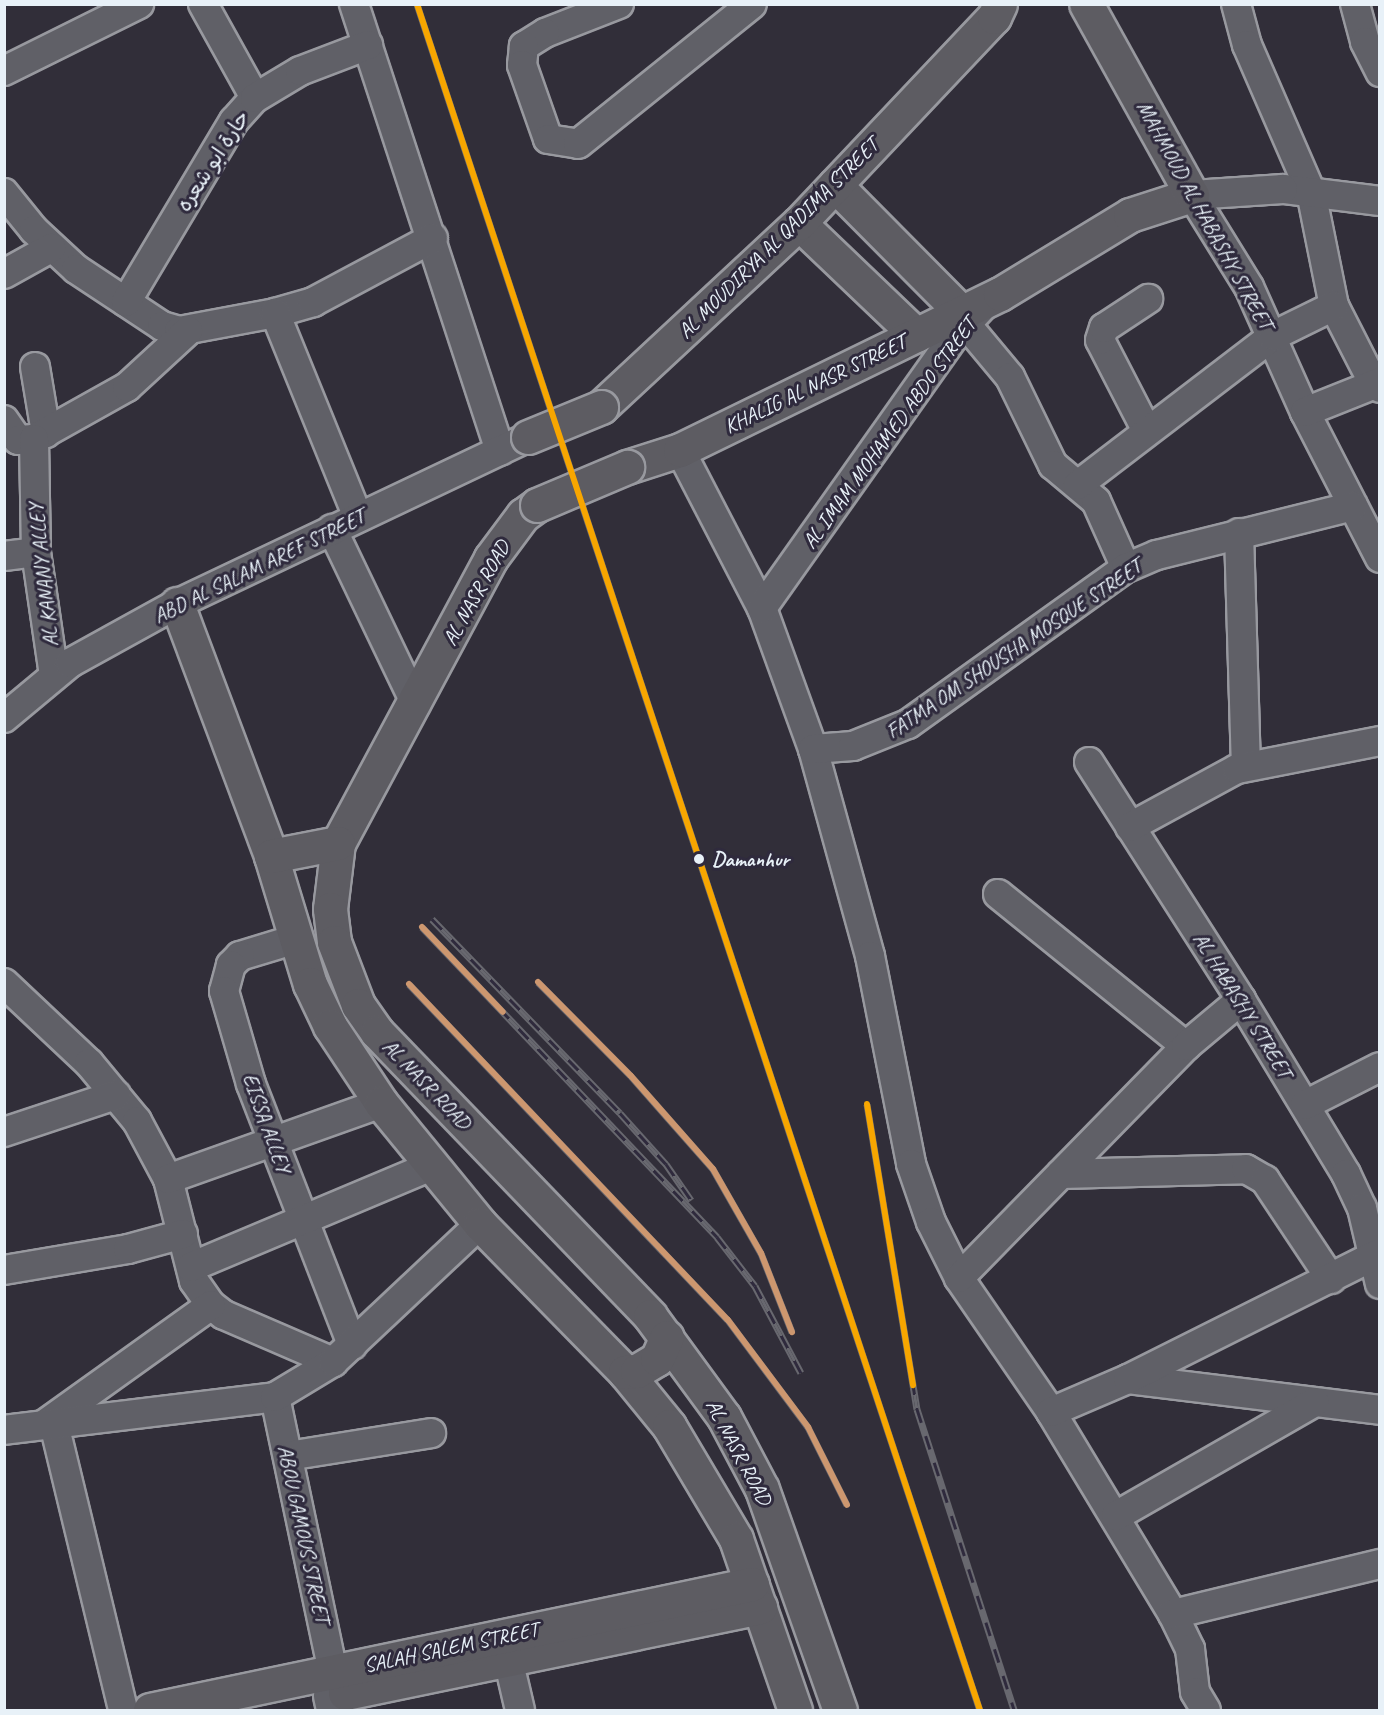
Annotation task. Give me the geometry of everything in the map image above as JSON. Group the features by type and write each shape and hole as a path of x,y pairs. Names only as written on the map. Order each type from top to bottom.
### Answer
{"main road":[{"name":"AL MOUDIRYA AL QADIMA STREET","path":"514,444 601,407 799,223 994,17 1000,4"},
{"name":"MAHMOUD AL HABASHY STREET","path":"1086,4 1192,195"},
{"path":"835,185 963,317"},
{"name":"KHALIG AL NASR STREET","path":"627,467 680,450 916,335 963,317 1100,229 1160,203 1192,195"},
{"path":"799,223 916,335"},
{"name":"AL NASR ROAD","path":"627,467 537,505 523,515 491,558 416,704 338,843 332,876 333,931 344,974 358,1005 377,1032 667,1338 710,1396 762,1489 840,1710"},
{"name":"AL NASR ROAD","path":"177,604 271,856 296,939 330,1026 381,1103 480,1224 625,1372 669,1426 721,1510 756,1596 795,1710"},
{"path":"271,856 338,843"},
{"path":"625,1372 637,1371 657,1359 667,1338"},
{"path":"669,1426 689,1402 710,1396"},
{"name":"SALAH SALEM STREET","path":"150,1710 331,1693 508,1659 756,1596"},
{"name":"SALAH SALEM STREET","path":"261,1710 756,1596"}],"street":[{"path":"6,69 139,4"},
{"path":"203,4 255,98"},
{"path":"354,4 433,238 514,444"},
{"path":"619,4 545,33 524,46 522,64 548,139 578,144 752,4"},
{"path":"1236,4 1246,45 1311,192 1334,306 1378,385 1305,412"},
{"path":"1355,4 1365,42 1380,72"},
{"name":"حارة ابو شعره","path":"126,302 234,121 255,98 300,71 368,45"},
{"path":"1192,195 1252,188 1311,192 1380,201"},
{"path":"4,193 51,248 162,326 188,331 274,314 332,294 433,238"},
{"name":"MAHMOUD AL HABASHY STREET","path":"1192,195 1224,241 1273,336 1305,412 1380,558"},
{"path":"4,274 51,248"},
{"path":"1147,431 1100,340 1104,328 1148,299"},
{"path":"1078,485 1273,336 1334,306"},
{"path":"274,314 358,517"},
{"path":"963,317 1010,377 1053,465 1096,501 1126,568"},
{"name":"AL IMAM MOHAMED ABDO STREET","path":"762,608 963,317"},
{"path":"4,420 18,440 40,436 127,387 188,331"},
{"name":"AL KANANY ALLEY","path":"35,367 40,436 36,552 54,675"},
{"name":"ABD AL SALAM AREF STREET","path":"4,718 54,675 177,604 514,444"},
{"path":"680,450 762,608 813,749 870,956 911,1164 931,1222 959,1278 1051,1412 1116,1516 1173,1614 1190,1649 1195,1704"},
{"name":"FATMA OM SHOUSHA MOSQUE STREET","path":"813,749 853,746 908,724 1126,568 1157,555 1353,506"},
{"path":"332,529 416,704"},
{"path":"1239,533 1246,766"},
{"path":"4,556 36,552"},
{"path":"1130,827 1246,766 1380,741"},
{"name":"AL HABASHY STREET","path":"1089,762 1305,1105 1362,1208 1377,1265"},
{"path":"998,894 1186,1046"},
{"name":"EISSA ALLEY","path":"296,939 240,956 225,978 224,991 237,1039 303,1220 343,1353"},
{"path":"4,983 89,1064 116,1095 154,1149 168,1179 191,1267 201,1294 211,1305 224,1315 343,1353"},
{"path":"959,1278 1186,1046 1241,1000"},
{"path":"1305,1105 1380,1067"},
{"path":"4,1132 116,1095"},
{"path":"168,1179 381,1103"},
{"path":"191,1267 431,1166"},
{"path":"1061,1174 1246,1169 1265,1180 1331,1279"},
{"path":"4,1430 275,1397 343,1353 480,1224"},
{"path":"4,1270 47,1265 183,1234"},
{"path":"1051,1412 1128,1379 1331,1279 1377,1265"},
{"path":"48,1425 211,1305"},
{"path":"1128,1379 1380,1410"},
{"name":"ABOU GAMOUS STREET","path":"275,1397 288,1456 331,1693"},
{"path":"1116,1516 1315,1402"},
{"path":"48,1425 123,1710"},
{"path":"288,1456 432,1433"},
{"path":"1173,1614 1380,1564"},
{"path":"508,1659 520,1710"}],"railway":[{"path":"417,4 980,1710"},
{"path":"432,919 620,1113 666,1164 691,1200"},
{"path":"422,927 717,1237 755,1286 801,1373"},
{"path":"538,982 631,1076 713,1169 761,1253 792,1332"},
{"path":"409,984 728,1320 808,1427 847,1505"},
{"path":"867,1104 917,1409 1014,1710"}],"transit line":[{"path":"417,4 980,1710"},
{"path":"422,927 503,1012"},
{"path":"538,982 631,1076 713,1169 761,1253 792,1332"},
{"path":"409,984 728,1320 808,1427 847,1505"},
{"path":"867,1104 913,1385"}],"place":[{"name":"Damanhur","path":"699,859"}]}
